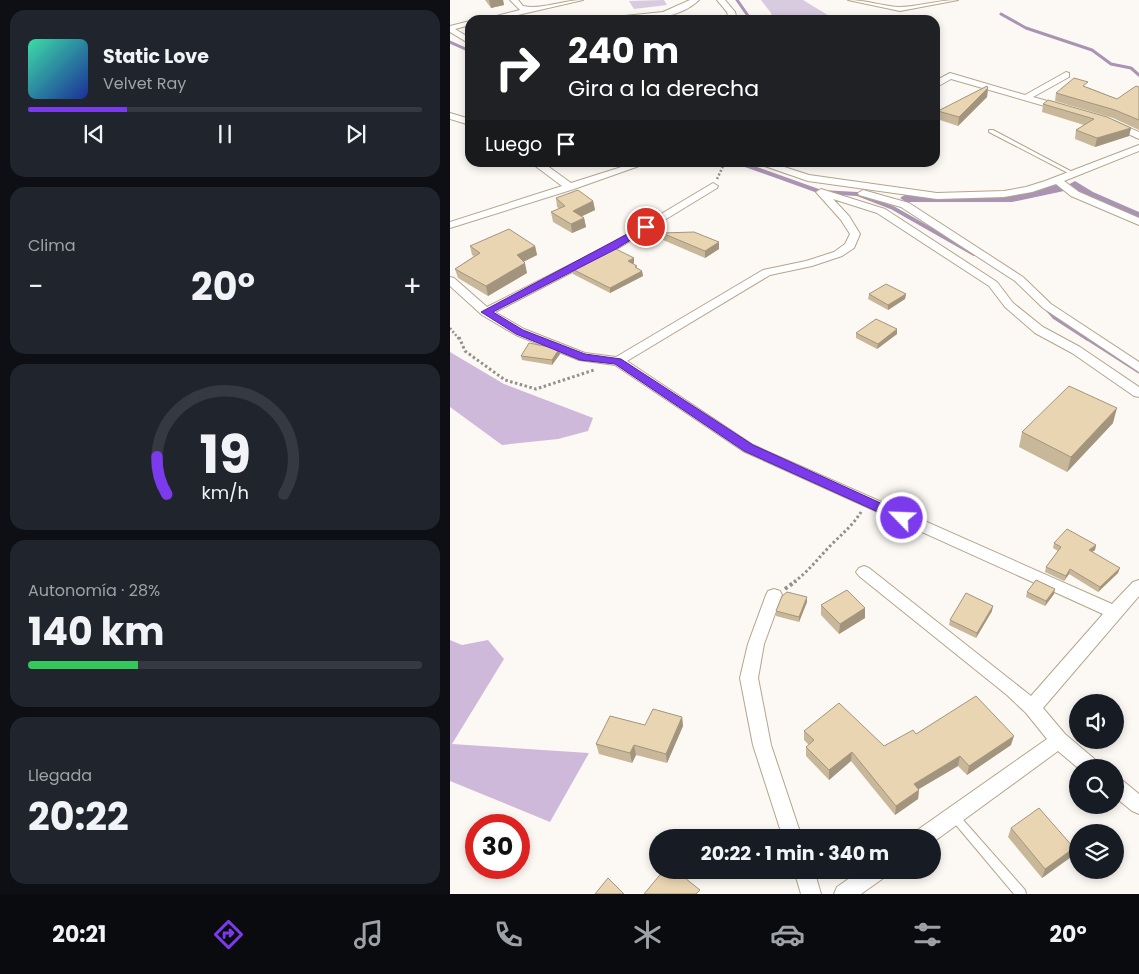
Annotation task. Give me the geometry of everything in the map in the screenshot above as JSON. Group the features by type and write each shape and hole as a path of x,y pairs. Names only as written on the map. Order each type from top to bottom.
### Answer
{"street":[{"path":"514,0 520,8 530,10"},
{"path":"507,15 579,0"},
{"path":"655,15 665,14 684,7 695,0"},
{"path":"721,0 732,15"},
{"path":"852,0 900,9 954,0"},
{"path":"450,29 465,24"},
{"path":"450,29 465,39"},
{"path":"1026,98 1066,74"},
{"path":"940,82 950,76 1072,111"},
{"path":"450,116 465,121"},
{"path":"1100,120 1139,136"},
{"path":"450,123 465,121"},
{"path":"823,186 937,196 1004,194 1028,190 1139,148"},
{"path":"542,167 570,187"},
{"path":"450,225 631,167"},
{"path":"774,167 808,178 881,211 993,284 1009,305 1039,330 1076,350 1139,393"},
{"path":"1057,180 1075,194 1139,222"},
{"path":"486,312 613,247 713,186"},
{"path":"618,361 767,272 808,264 838,254 850,246 855,234 823,186"},
{"path":"823,186 905,205 1019,279 1048,306 1139,368"},
{"path":"450,280 486,312 520,332 583,357 618,361 748,448 1114,612"},
{"path":"864,572 1013,690 1032,708 1058,740 1081,759"},
{"path":"774,595 756,644 749,678 762,745 790,829"},
{"path":"1032,708 1114,612 1136,595"},
{"path":"935,829 1058,740"},
{"path":"1124,793 1139,805"},
{"path":"807,879 812,894"},
{"path":"844,894 865,879"}],"lane":[{"path":"991,131 1074,174"},
{"path":"953,816 1021,894"}],"path":[{"path":"713,186 722,167"},
{"path":"450,328 457,334 465,352 505,380 536,389 618,361"},
{"path":"774,595 809,572 832,544 854,524 867,502"}],"shaded area":[{"path":"664,0 667,5 634,9 629,1"},
{"path":"761,0 803,0 828,15 771,15"},
{"path":"450,352 504,384 593,418 588,431 558,439 502,445 450,407"},
{"path":"450,640 462,645 488,640 504,659 452,744 589,753 550,822 450,781"}],"building":[{"path":"1074,78 1088,82 1083,86 1117,99 1136,86 1139,87 1139,120 1115,110 1056,93"},
{"path":"987,86 988,88 959,117 940,110"},
{"path":"1048,100 1107,117 1131,128 1097,138 1076,130 1094,119 1043,104"},
{"path":"578,190 593,201 573,211 584,218 571,224 551,212 565,206 556,198"},
{"path":"509,229 535,246 517,255 525,263 486,286 455,269 480,253 470,246"},
{"path":"694,232 719,242 705,251 662,233"},
{"path":"614,248 634,258 628,261 642,271 610,288 572,269"},
{"path":"886,284 906,294 888,305 869,294"},
{"path":"876,319 897,329 878,344 856,333"},
{"path":"529,343 559,349 552,360 521,356"},
{"path":"1069,386 1117,408 1071,457 1022,432"},
{"path":"1067,529 1096,545 1089,550 1120,568 1100,587 1070,569 1066,576 1046,567 1061,547 1054,543"},
{"path":"1036,580 1055,589 1046,601 1027,592"},
{"path":"847,590 865,608 840,624 821,605"},
{"path":"787,592 807,597 799,617 776,611 782,596"},
{"path":"966,593 993,606 977,633 950,620"},
{"path":"976,696 1014,736 969,766 960,756 914,784 919,790 896,806 852,752 829,770 806,747 814,740 804,731 839,703 884,746 913,730 916,734"},
{"path":"653,709 682,717 666,754 634,745 630,753 596,744 610,716 645,725"},
{"path":"1039,808 1069,842 1069,852 1045,869 1011,828"},
{"path":"608,878 624,894 595,894"},
{"path":"656,879 686,879 700,890 696,894 644,894"}],"waterway":[{"path":"737,0 748,15"},
{"path":"1001,14 1026,28 1092,50 1111,64 1131,68 1139,75"},
{"path":"450,42 465,49"},
{"path":"751,167 821,192 857,194 893,208 974,254"},
{"path":"1072,186 1075,185 1089,195 1139,217"},
{"path":"906,198 1012,198 1060,188"},
{"path":"1046,308 1054,317 1088,339"},
{"path":"1086,337 1139,371"}],"route":[{"path":"646,227 555,278 486,312 520,332 583,357 618,361 748,448 902,518"}]}
